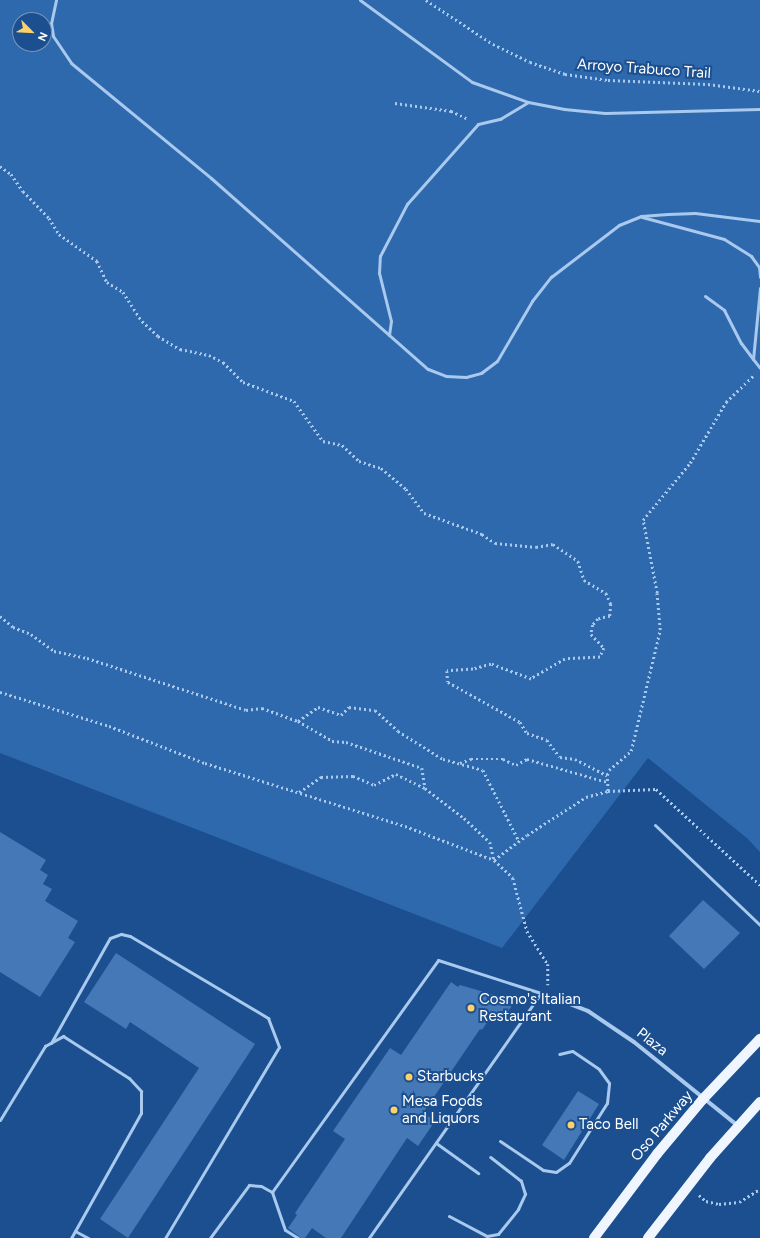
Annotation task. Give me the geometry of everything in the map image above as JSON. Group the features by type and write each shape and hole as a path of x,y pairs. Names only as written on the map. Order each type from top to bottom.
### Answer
{"main road":[{"name":"Oso Parkway","path":"594,1238 612,1211 703,1099 760,1039"},
{"path":"648,1238 686,1186 760,1102"}],"street":[{"name":"Plaza","path":"541,993 588,1011 634,1042 738,1126"}],"lane":[{"path":"56,0 51,23 53,36 71,63 211,178 428,368 446,376 466,377 481,373 497,361 532,301 551,278 619,225 641,216 695,213 760,221"},
{"path":"360,0 472,82 528,102 564,109 606,113 760,109"},
{"path":"389,335 391,321 379,273 380,256 389,235 407,204 478,124 500,119 528,102"},
{"path":"641,216 724,239 751,256 759,267 760,276"},
{"path":"753,359 760,288"},
{"path":"705,296 724,310 741,343 760,368"},
{"path":"655,825 760,925"},
{"path":"51,1043 110,938 121,934 130,936 268,1018 279,1047 165,1238"},
{"path":"272,1192 438,960 541,993 369,1238"},
{"path":"0,1120 45,1046 63,1036 130,1078 141,1091 141,1113 71,1238"},
{"path":"500,1141 543,1170 556,1172 569,1163 607,1104 609,1083 599,1069 572,1051 560,1054"},
{"path":"436,1143 478,1173"},
{"path":"449,1216 487,1237 498,1234 518,1209 525,1194 520,1181 490,1156"},
{"path":"210,1238 248,1185 262,1186 272,1192 285,1230 298,1238"},
{"path":"75,1231 88,1238"}],"path":[{"name":"Arroyo Trabuco Trail","path":"426,0 493,44 530,62 565,74 608,80 708,84 760,91"},
{"path":"395,103 451,110 478,124"},
{"path":"0,166 11,174 23,191 49,218 59,234 97,261 107,282 123,292 142,321 158,336 180,349 208,355 224,362 243,382 294,401 323,441 342,445 358,461 381,468 406,489 424,513 482,534 495,543 536,547 553,544 566,551 578,561 584,580 606,594 612,604 610,616 598,619 593,625 591,634 604,648 600,657 565,659 531,679 491,664 474,669 447,671 448,682 520,722 527,733 547,740 560,757 575,759 607,775"},
{"path":"608,791 607,775 631,751 660,630 657,593 643,520 690,463 726,402 757,372"},
{"path":"0,616 13,627 31,634 54,651 87,658 246,710 262,708 298,721 332,741 346,742 422,768 425,788"},
{"path":"0,692 109,726 205,763 299,792 350,810 405,826 494,860 513,878 527,931 548,964 548,996"},
{"path":"298,721 318,707 341,715 349,707 375,710 398,731 442,759 483,770 519,841"},
{"path":"459,764 471,759 503,759 516,765 527,759 607,782"},
{"path":"299,792 321,777 353,776 374,785 396,774 425,788 464,818 490,842 494,860"},
{"path":"494,860 519,841 586,797 608,791 656,789 760,885"},
{"path":"686,1186 706,1201 719,1204 739,1202 760,1189"}],"shaded area":[{"path":"0,0 760,0 760,852 748,839 648,758 502,948 0,753"}],"building":[{"path":"0,832 46,860 40,870 48,875 43,884 52,889 45,901 78,921 68,938 75,942 40,997 0,972"},
{"path":"703,900 740,933 704,969 669,936"},
{"path":"116,953 255,1044 128,1238 100,1219 199,1068 130,1022 126,1029 84,1002"},
{"path":"451,982 458,987 460,985 515,1001 503,1019 494,1012 482,1030 480,1029 423,1113 435,1121 418,1146 407,1138 341,1238 326,1238 312,1228 305,1238 301,1238 288,1228 297,1215 295,1213 345,1139 333,1131 390,1048 401,1055"},
{"name":"Taco Bell","path":"578,1091 599,1104 564,1160 542,1145"}],"place":[{"name":"Cosmo's Italian Restaurant","path":"471,1008"},
{"name":"Starbucks","path":"409,1077"},
{"name":"Mesa Foods and Liquors","path":"394,1110"},
{"name":"Taco Bell","path":"571,1125"}]}
